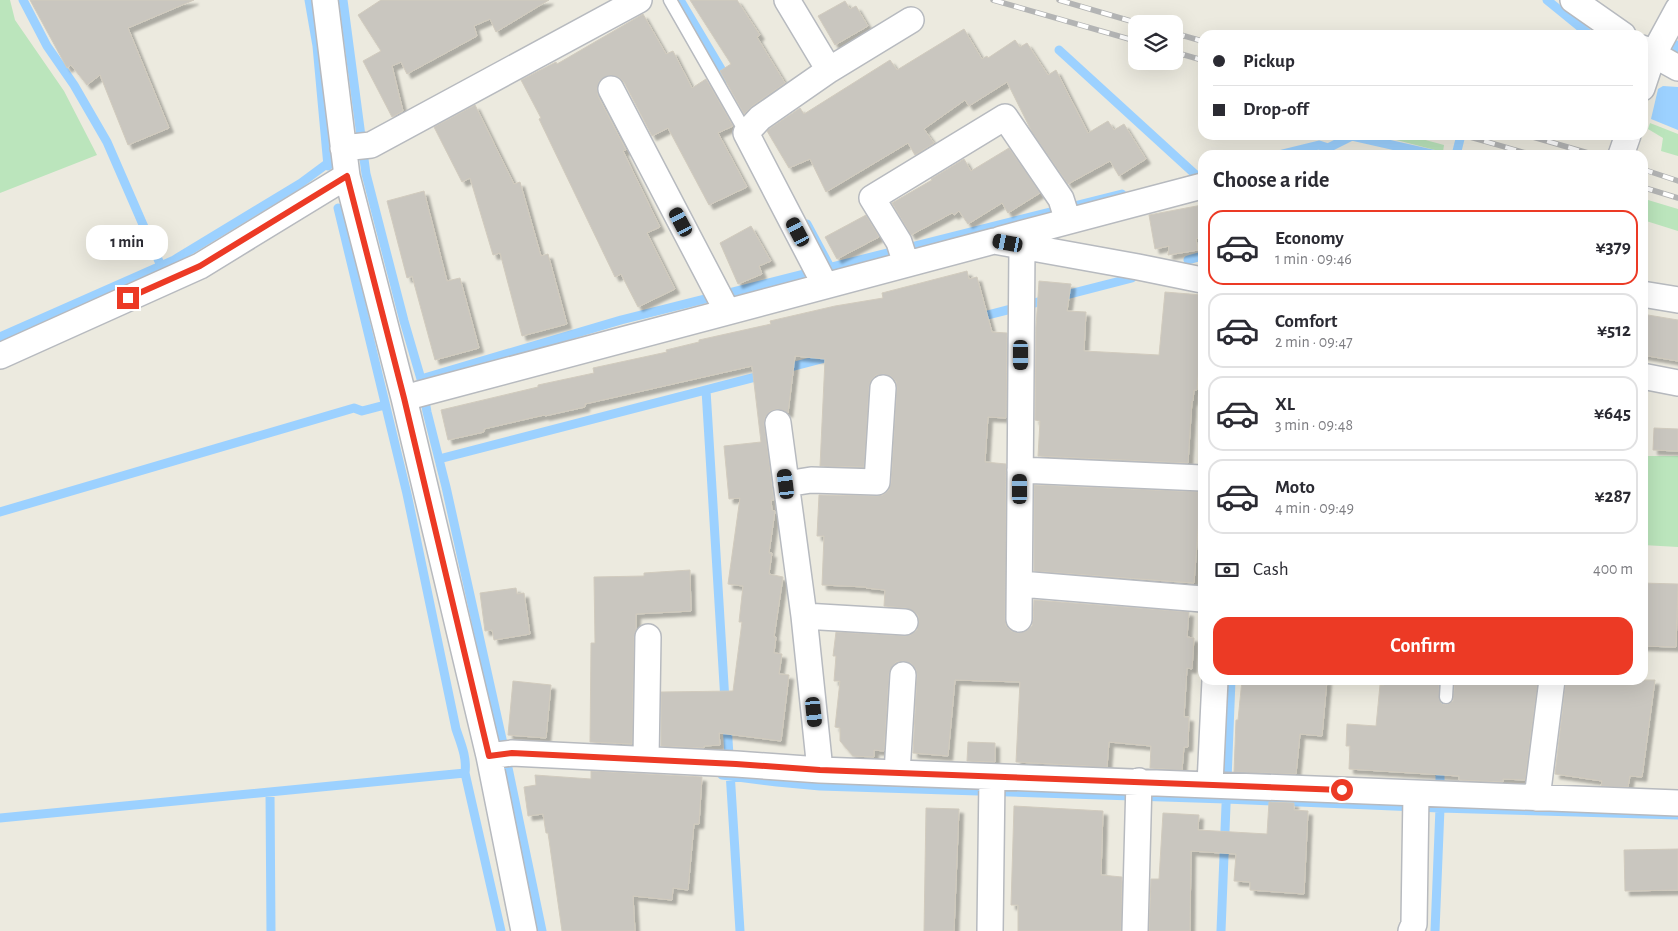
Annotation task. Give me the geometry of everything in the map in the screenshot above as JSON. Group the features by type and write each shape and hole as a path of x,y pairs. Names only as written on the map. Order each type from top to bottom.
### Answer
{"street":[{"path":"325,0 356,147 347,176 418,394 500,755 524,931"},
{"path":"356,147 639,0"},
{"path":"787,0 829,70"},
{"path":"1573,0 1617,30"},
{"path":"1678,10 1648,52 1678,68"},
{"path":"821,276 752,126 829,70 911,20"},
{"path":"611,89 722,301"},
{"path":"903,254 872,198 1005,117 1065,212"},
{"path":"0,356 200,266 347,176"},
{"path":"418,394 722,301 903,254 994,241 1065,212 1198,187"},
{"path":"994,241 1198,279"},
{"path":"1019,619 1022,246"},
{"path":"1648,295 1678,300"},
{"path":"1648,377 1678,383"},
{"path":"786,484 811,480 877,482 883,388"},
{"path":"778,423 804,616 820,770"},
{"path":"1020,470 1198,478"},
{"path":"1020,584 1198,598"},
{"path":"804,616 905,622"},
{"path":"646,760 648,636"},
{"path":"897,773 903,675"},
{"path":"1215,685 1220,784"},
{"path":"1537,798 1551,685"},
{"path":"500,755 646,760 897,773 992,788 1139,793 1220,784 1425,800 1537,798 1678,803"},
{"path":"990,931 992,788"},
{"path":"1135,931 1139,793"},
{"path":"1411,931 1414,924 1425,800"}],"lane":[{"path":"670,0 752,126"},
{"path":"1446,685 1446,697"}],"green space":[{"path":"0,0 10,0 15,20 64,91 97,155 0,193"},
{"path":"1650,123 1678,134 1678,156 1661,151 1663,138 1648,129"},
{"path":"1396,140 1426,140 1444,145 1443,150 1435,150"},
{"path":"1648,200 1678,209 1678,231 1648,222"},
{"path":"1648,456 1678,456 1678,547 1648,545"}],"water":[{"path":"1663,86 1678,87 1678,130 1651,119 1658,89"}],"building":[{"path":"30,0 194,0 128,28 169,128 128,145 100,75 87,85 71,65 67,68"},
{"path":"381,0 549,0 496,32 490,19 474,26 477,36 407,74 401,62 392,66 403,111 392,117 363,61 381,51 358,15"},
{"path":"690,0 737,0 760,35 757,37 785,83 752,106 744,114 720,71 731,64"},
{"path":"845,1 850,9 856,6 868,26 835,45 818,16"},
{"path":"643,14 666,54 673,51 692,88 706,79 733,126 718,133 747,187 709,205 668,128 652,136 624,82 619,77 611,75 599,81 597,88 598,96 626,150 623,151 660,227 647,233 675,289 638,307 621,274 615,277 539,119 541,118 521,80 556,62 557,64"},
{"path":"964,29 982,59 987,56 988,58 1015,40 1020,47 1027,43 1048,75 1056,70 1088,133 1108,121 1114,130 1124,124 1146,159 1119,176 1110,161 1068,184 1032,132 1007,82 969,106 965,100 924,129 934,143 915,155 908,143 826,192 810,159 789,168 767,131 769,129 800,108 804,114 890,60 897,70"},
{"path":"475,105 514,184 520,182 541,256 548,254 567,324 522,336 500,253 493,255 470,178 462,182 434,127"},
{"path":"1009,148 1040,193 1008,213 1002,203 968,224 959,211 911,235 892,203 964,159 971,171"},
{"path":"424,191 447,281 460,278 479,348 435,360 412,276 407,278 387,201"},
{"path":"1198,206 1198,238 1196,239 1198,250 1168,255 1169,246 1155,249 1149,215"},
{"path":"866,215 879,237 837,259 825,237"},
{"path":"751,226 771,261 759,266 762,274 738,284 720,243"},
{"path":"967,271 969,279 977,277 992,332 1007,333 1006,418 988,417 985,462 1006,464 1006,626 1011,631 1018,633 1026,631 1032,626 1034,600 1189,612 1187,637 1194,638 1192,669 1187,668 1184,717 1189,717 1188,747 1184,747 1182,770 1150,768 1151,746 1109,742 1107,767 1016,762 1020,682 955,680 948,756 913,753 917,675 916,669 911,663 903,661 896,662 889,674 884,751 874,750 874,757 853,756 840,741 840,728 835,727 840,681 834,681 836,656 833,656 836,632 905,636 911,635 917,630 919,622 918,615 912,610 884,606 885,590 822,585 824,536 817,536 819,495 877,496 883,495 889,490 891,483 896,381 891,376 884,374 876,375 871,380 864,467 820,466 825,359 795,356 788,413 777,409 770,411 765,417 764,424 774,500 771,500 772,510 775,511 769,553 772,553 769,574 783,577 774,637 776,637 774,653 782,654 779,674 789,675 781,741 719,733 720,745 704,746 704,748 661,746 661,692 733,691 742,622 739,622 743,586 728,584 740,498 729,499 724,446 761,442 752,366 585,404 585,407 484,429 484,432 448,440 441,410 594,373 593,368 667,352 666,350 699,342 699,340 771,324 770,321 835,306 883,298 882,293"},
{"path":"1039,281 1071,284 1067,311 1086,312 1084,351 1159,355 1165,292 1198,295 1198,378 1197,390 1194,390 1192,401 1188,463 1038,456 1040,421 1035,420 1036,327"},
{"path":"1648,315 1678,320 1678,361 1648,356"},
{"path":"1654,428 1678,429 1678,451 1653,450"},
{"path":"1034,485 1198,492 1198,531 1194,583 1034,571"},
{"path":"690,570 691,611 636,614 632,744 590,742 591,643 595,643 594,577 644,576 644,573"},
{"path":"1648,583 1678,584 1676,647 1648,646"},
{"path":"516,588 517,594 524,593 530,634 494,640 492,630 485,631 480,593"},
{"path":"1648,680 1655,680 1642,777 1630,776 1628,787 1601,786 1602,781 1555,774 1565,685 1648,685"},
{"path":"513,681 551,685 546,738 508,735"},
{"path":"1242,685 1327,685 1322,736 1300,734 1296,774 1234,772 1236,720 1238,720"},
{"path":"1380,685 1439,685 1439,700 1442,704 1446,705 1453,701 1455,685 1537,685 1525,780 1503,779 1503,782 1459,780 1459,776 1349,769 1350,746 1346,746 1347,724 1376,726"},
{"path":"968,742 995,743 995,762 967,761"},
{"path":"591,771 702,777 699,824 694,824 688,890 673,888 672,900 633,896 635,931 562,931 548,833 546,833 543,814 528,816 524,787 536,785 535,775 591,779"},
{"path":"1269,802 1294,803 1294,810 1308,811 1304,894 1250,890 1250,882 1234,881 1236,854 1191,851 1190,931 1149,931 1151,879 1159,879 1163,813 1199,815 1198,830 1267,834"},
{"path":"1014,806 1103,811 1101,875 1122,877 1121,931 1018,931 1018,905 1011,905"},
{"path":"926,808 959,809 954,931 924,931"},
{"path":"1678,849 1678,890 1625,891 1624,850"}],"waterway":[{"path":"23,0 47,46 74,85 107,142 161,266"},
{"path":"309,0 317,46 328,166"},
{"path":"343,0 366,174 421,379 502,739 542,931"},
{"path":"680,0 727,79"},
{"path":"1547,0 1584,30"},
{"path":"1059,50 1197,176"},
{"path":"1298,150 1319,145 1328,148 1344,140"},
{"path":"1370,140 1414,150"},
{"path":"1457,150 1460,140"},
{"path":"0,337 174,260 301,183 328,163"},
{"path":"421,379 621,320 1122,194"},
{"path":"338,208 407,494 456,729 462,745 465,773 501,931"},
{"path":"807,224 830,267"},
{"path":"1188,260 1198,257"},
{"path":"976,318 1132,278"},
{"path":"783,369 833,356"},
{"path":"439,459 763,375"},
{"path":"706,390 725,701"},
{"path":"0,512 354,408 362,411 385,405"},
{"path":"1221,931 1231,685"},
{"path":"1439,685 1439,712"},
{"path":"727,724 740,931"},
{"path":"722,775 820,786 1440,808 1440,763"},
{"path":"0,818 465,773"},
{"path":"270,792 271,931"},
{"path":"1435,931 1440,808 1678,815"}],"railway":[{"path":"993,0 1128,39"},
{"path":"1059,0 1128,20"},
{"path":"1183,36 1198,40"},
{"path":"1183,55 1198,59"},
{"path":"1480,140 1516,150"},
{"path":"1543,140 1578,150"},
{"path":"1648,171 1678,181"},
{"path":"1648,189 1678,198"}],"route":[{"path":"128,298 200,266 347,176 404,398 489,756 512,753 820,770 1342,790"}]}
